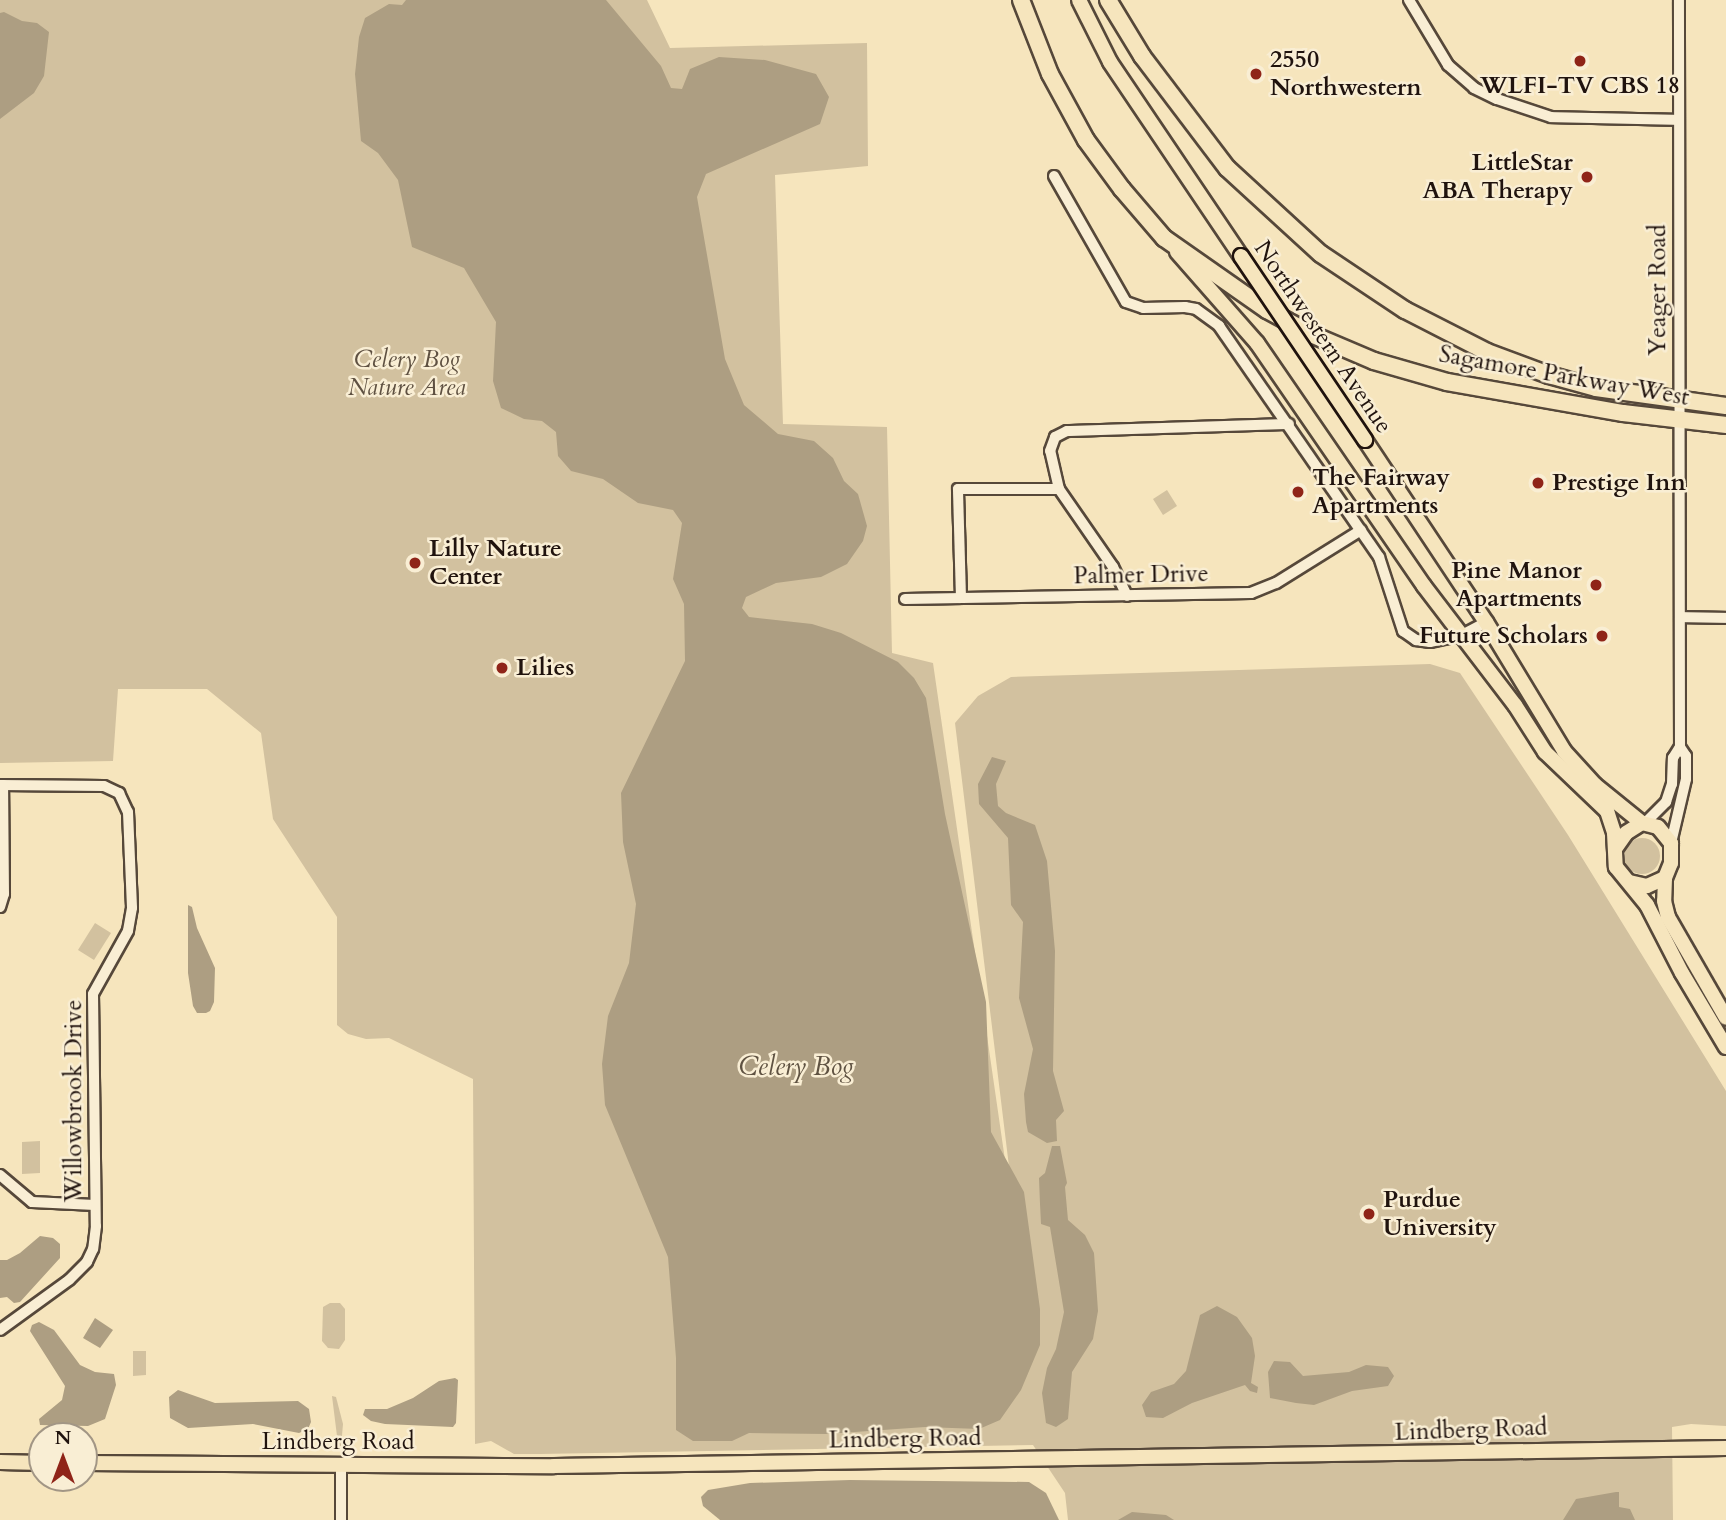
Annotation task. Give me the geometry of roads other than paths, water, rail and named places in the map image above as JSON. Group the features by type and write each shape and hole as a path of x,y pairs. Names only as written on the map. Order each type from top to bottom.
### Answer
{"highway":[{"name":"Sagamore Parkway West","path":"1021,0 1050,74 1086,140 1164,238 1267,310 1313,335 1374,361 1501,393 1679,421 1726,425"},
{"name":"Sagamore Parkway West","path":"1108,0 1150,67 1227,168 1321,254 1405,310 1487,352 1597,388 1726,406"}],"main road":[{"name":"Northwestern Avenue","path":"1079,0 1110,62 1486,622 1564,751 1595,785 1643,823"},
{"path":"1164,238 1257,343 1424,586 1515,705 1545,752 1606,811 1612,825 1616,867 1647,905 1660,934 1723,1034"},
{"path":"1615,849 1626,833 1643,823 1662,831 1671,843 1671,863 1665,878 1666,912 1726,1018"},
{"path":"1628,882 1647,886 1665,878"},
{"name":"Lindberg Road","path":"98,1463 644,1465 1726,1448"},
{"path":"0,1462 28,1463"}],"street":[{"path":"1409,0 1441,54 1457,74 1474,88 1504,102 1551,117 1679,120"},
{"name":"Yeager Road","path":"1671,843 1686,779 1686,757 1680,747 1679,0"},
{"path":"1054,176 1126,302 1143,308 1185,306 1209,317 1289,424 1382,565 1403,631 1422,642 1462,635 1486,622"},
{"path":"1127,596 1113,567 1059,489 1050,451 1055,437 1067,431 1289,424"},
{"path":"961,598 958,489 1059,489"},
{"name":"Palmer Drive","path":"905,599 1241,595 1261,591 1360,530"},
{"path":"1681,617 1726,618"},
{"name":"Yeager Road","path":"1643,823 1665,802 1672,784 1673,758 1680,747"},
{"path":"0,907 4,894 1,785"},
{"name":"Willowbrook Drive","path":"0,1330 69,1280 87,1262 93,1249 93,994 131,921 128,811 119,793 104,786 1,785"},
{"path":"0,1175 32,1202 95,1205"},
{"path":"341,1465 341,1520"}],"water":[{"name":"Celery Bog","path":"406,0 606,0 661,66 671,88 682,89 690,69 719,57 765,60 816,74 829,97 820,124 706,174 697,197 725,359 744,405 778,434 814,441 833,458 844,481 858,494 867,526 863,541 847,564 821,577 776,583 746,597 742,608 749,617 812,624 841,633 898,662 914,678 926,698 945,814 986,1002 991,1132 1024,1192 1040,1309 1040,1345 1021,1390 1000,1420 979,1429 925,1427 827,1434 749,1433 732,1441 693,1441 676,1430 676,1358 668,1257 605,1105 602,1064 608,1016 629,963 636,904 623,842 621,793 685,661 684,604 673,579 682,523 673,510 638,503 603,479 571,471 558,456 556,432 542,421 524,419 501,408 493,381 496,322 464,268 412,247 398,180 378,153 361,141 355,74 359,37 365,18 389,4 402,5"},
{"path":"4,12 22,21 37,23 49,32 44,76 34,93 0,119 0,13"},
{"path":"992,757 1006,761 996,784 998,806 1006,813 1035,825 1047,861 1055,951 1053,1071 1064,1111 1056,1120 1057,1141 1047,1143 1028,1132 1026,1122 1024,1094 1033,1049 1019,998 1023,922 1011,905 1008,838 979,804 978,784"},
{"path":"188,905 192,907 197,928 215,968 214,1002 206,1013 197,1013 193,1006 188,973"},
{"path":"1052,1146 1060,1146 1067,1183 1065,1187 1068,1220 1085,1235 1094,1253 1098,1311 1093,1339 1072,1372 1068,1419 1056,1427 1046,1423 1042,1393 1064,1312 1050,1227 1041,1224 1039,1178 1045,1173"},
{"path":"40,1236 53,1238 60,1244 60,1258 20,1302 14,1303 7,1297 0,1298 0,1260 7,1260 20,1253"},
{"path":"1217,1306 1237,1317 1252,1338 1255,1356 1251,1383 1258,1387 1257,1393 1250,1391 1245,1385 1192,1403 1163,1418 1146,1417 1142,1405 1151,1392 1174,1384 1186,1371 1200,1315"},
{"path":"95,1318 113,1330 100,1348 83,1338"},
{"path":"39,1322 54,1330 80,1365 95,1372 114,1374 116,1385 105,1419 98,1422 40,1422 39,1419 62,1400 65,1386 30,1331 32,1325"},
{"path":"1274,1361 1290,1362 1303,1376 1349,1372 1366,1365 1388,1367 1394,1376 1388,1386 1352,1391 1314,1405 1296,1403 1270,1398 1268,1372"},
{"path":"455,1378 458,1380 456,1423 453,1427 385,1424 371,1421 363,1415 365,1409 387,1409 413,1398 439,1381"},
{"path":"178,1390 215,1403 298,1401 309,1409 311,1422 308,1429 299,1433 253,1424 188,1428 170,1418 169,1397"},
{"path":"850,1480 1029,1482 1046,1493 1059,1520 720,1520 703,1506 701,1497 708,1490 750,1483"},
{"path":"1619,1492 1619,1507 1630,1509 1635,1520 1563,1520 1576,1499"},
{"path":"1132,1512 1166,1515 1174,1520 1118,1520"}],"place":[{"name":"WLFI-TV CBS 18","path":"1580,61"},
{"name":"2550 Northwestern","path":"1256,74"},
{"name":"LittleStar ABA Therapy","path":"1587,177"},
{"name":"Prestige Inn","path":"1538,483"},
{"name":"The Fairway Apartments","path":"1298,492"},
{"name":"Lilly Nature Center","path":"415,563"},
{"name":"Pine Manor Apartments","path":"1596,585"},
{"name":"Future Scholars","path":"1602,636"},
{"name":"Lilies","path":"502,668"},
{"name":"Purdue University","path":"1369,1214"}],"park label":[{"name":"Celery Bog Nature Area","path":"407,374"}]}
